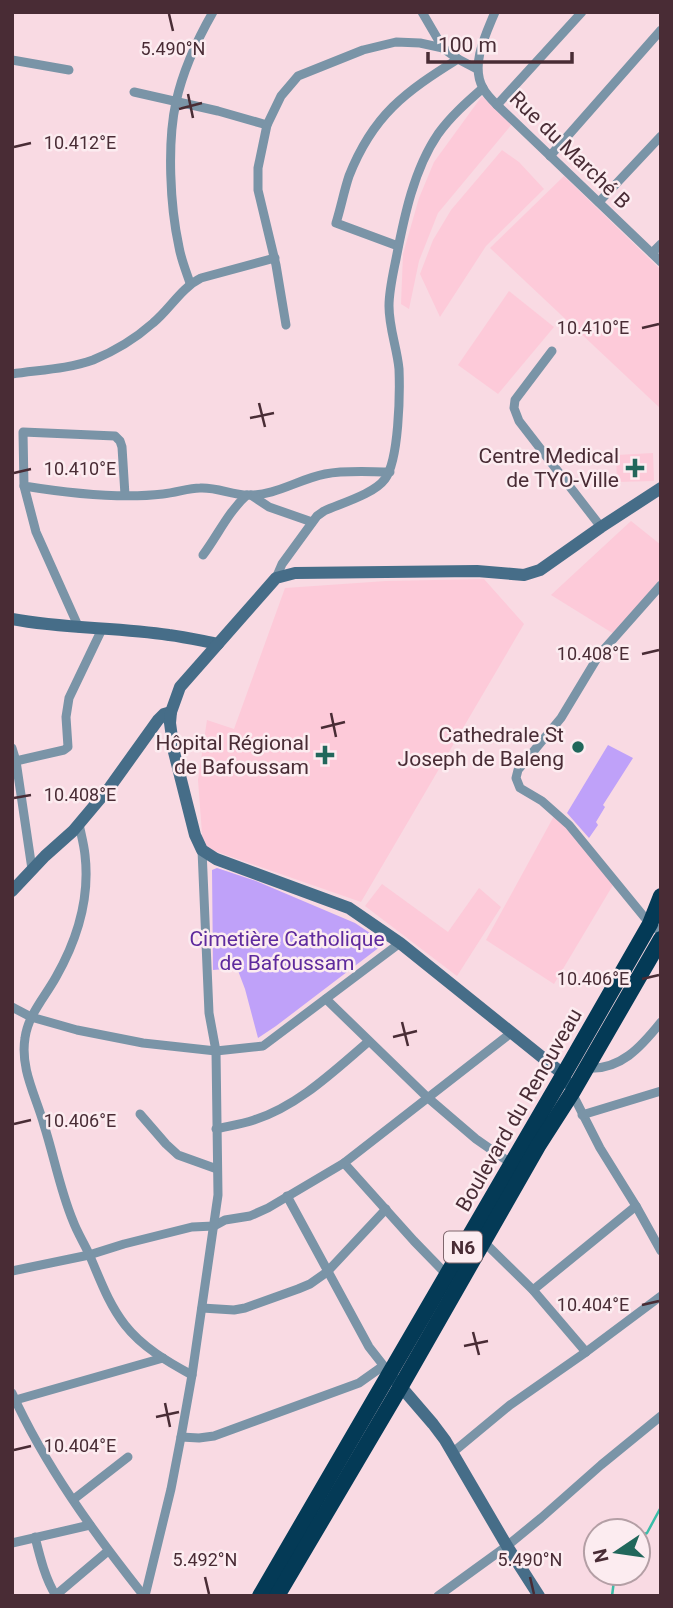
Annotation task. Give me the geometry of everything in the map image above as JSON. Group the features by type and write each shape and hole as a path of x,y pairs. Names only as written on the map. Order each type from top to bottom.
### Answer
{"highway":[{"name":"Boulevard du Renouveau","path":"453,1279 483,1241 572,1093 573,1068 655,928 661,896"},
{"name":"Boulevard du Renouveau","path":"260,1596 280,1577 392,1376 453,1279 512,1164 573,1068 661,939"},
{"name":"Boulevard du Renouveau","path":"277,1596 280,1577"}],"street":[{"path":"190,283 179,249 174,219 172,127 176,101 197,40 213,12"},
{"path":"422,12 443,48 477,69 495,12"},
{"path":"497,105 582,12"},
{"path":"550,156 661,30"},
{"path":"286,325 275,258 258,190 258,168 267,125 281,96 298,76 363,50 396,42 443,48"},
{"path":"398,246 336,223 349,176 371,132 396,102 458,59"},
{"path":"12,60 69,70"},
{"name":"Rue du Marché B","path":"477,69 483,88 497,105 661,261"},
{"path":"145,1596 181,1437 218,1195 216,1051 209,1021 202,850 195,835 174,752 171,712 180,687 276,578 282,564 312,522 324,511 377,488 390,472 396,434 398,368 389,306 408,203 439,133 455,113 483,88"},
{"path":"134,92 267,125"},
{"path":"599,202 661,136"},
{"path":"652,253 661,244"},
{"path":"12,374 91,360 143,332 190,283 275,258"},
{"path":"552,351 515,400 514,408 519,421 601,527"},
{"path":"12,431 115,436 122,447 125,495"},
{"path":"23,432 24,486 36,532 79,628"},
{"path":"24,486 125,495 165,494 202,487 249,495 282,489 325,474 390,472"},
{"path":"276,578 295,573 477,571 524,575 540,570 661,488"},
{"path":"249,495 269,507 312,522"},
{"path":"203,555 232,510 249,495"},
{"path":"655,928 569,825 542,801 523,792 516,778 518,770 561,718 599,655 661,585"},
{"path":"12,619 79,628 169,635 218,644"},
{"path":"16,761 68,747 66,717 69,698 102,629"},
{"path":"12,891 79,824 110,787 158,720 171,712"},
{"path":"12,748 32,869"},
{"path":"79,824 86,869 82,912 64,961 31,1017 25,1035 26,1068 72,1221 104,1292 132,1334 163,1359 192,1376"},
{"path":"202,850 216,859 349,908 400,943 511,1034 573,1068 601,1068 628,1056 638,1049 661,1022"},
{"path":"12,1007 31,1017 77,1030 143,1043 216,1051 251,1048 268,1044 400,943"},
{"path":"326,999 427,1097 475,1139 512,1164"},
{"path":"12,1271 89,1255 192,1227 214,1226 225,1220 250,1216 268,1208 344,1163 511,1034"},
{"path":"216,1129 255,1120 283,1108 368,1042"},
{"path":"582,1115 661,1091"},
{"path":"572,1093 600,1147 661,1251"},
{"path":"140,1114 178,1155 217,1169"},
{"path":"344,1163 453,1279"},
{"path":"287,1196 369,1347 433,1424 539,1596"},
{"path":"533,1290 636,1206"},
{"path":"202,1308 233,1310 298,1289 327,1272 386,1209"},
{"path":"483,1241 533,1290 586,1352"},
{"path":"452,1453 510,1405 661,1296"},
{"path":"145,1596 90,1525 52,1467 13,1398 163,1359"},
{"path":"181,1437 214,1436 359,1383 392,1376"},
{"path":"438,1596 507,1546 661,1416"},
{"path":"74,1499 128,1457"},
{"path":"12,1543 90,1525"},
{"path":"36,1537 42,1564 56,1595 108,1551"}],"shaded area":[{"path":"482,96 512,124 438,213 419,261 409,309 401,304 403,254 419,198 434,162"},
{"path":"502,150 519,162 544,189 486,246 440,317 420,274 433,240 451,210"},
{"path":"564,176 661,270 661,409 490,248"},
{"path":"509,291 554,327 498,394 458,365"},
{"name":"Centre Medical de TYO-Ville","path":"653,453 654,481 617,482 616,455"},
{"path":"631,521 661,545 661,578 614,634 551,595"},
{"name":"Hôpital Régional de Bafoussam","path":"484,579 524,624 361,902 203,847 198,780 207,720 234,729 285,588 386,581"},
{"path":"554,816 568,828 613,885 554,984 486,940"},
{"path":"382,884 448,932 479,888 501,907 457,976 365,906"}],"green space":[{"path":"608,745 633,758 603,805 605,807 596,822 598,825 589,838 567,813"},
{"name":"Cimetière Catholique de Bafoussam","path":"217,868 256,881 355,923 385,943 258,1038 237,968 213,970 212,870"}],"waterway":[{"path":"652,1524 661,1507"},
{"path":"612,1596 613,1587"}],"place":[{"name":"Centre Medical de TYO-Ville","path":"635,468"},
{"name":"Cathedrale St Joseph de Baleng","path":"578,747"},
{"name":"Hôpital Régional de Bafoussam","path":"325,755"}]}
